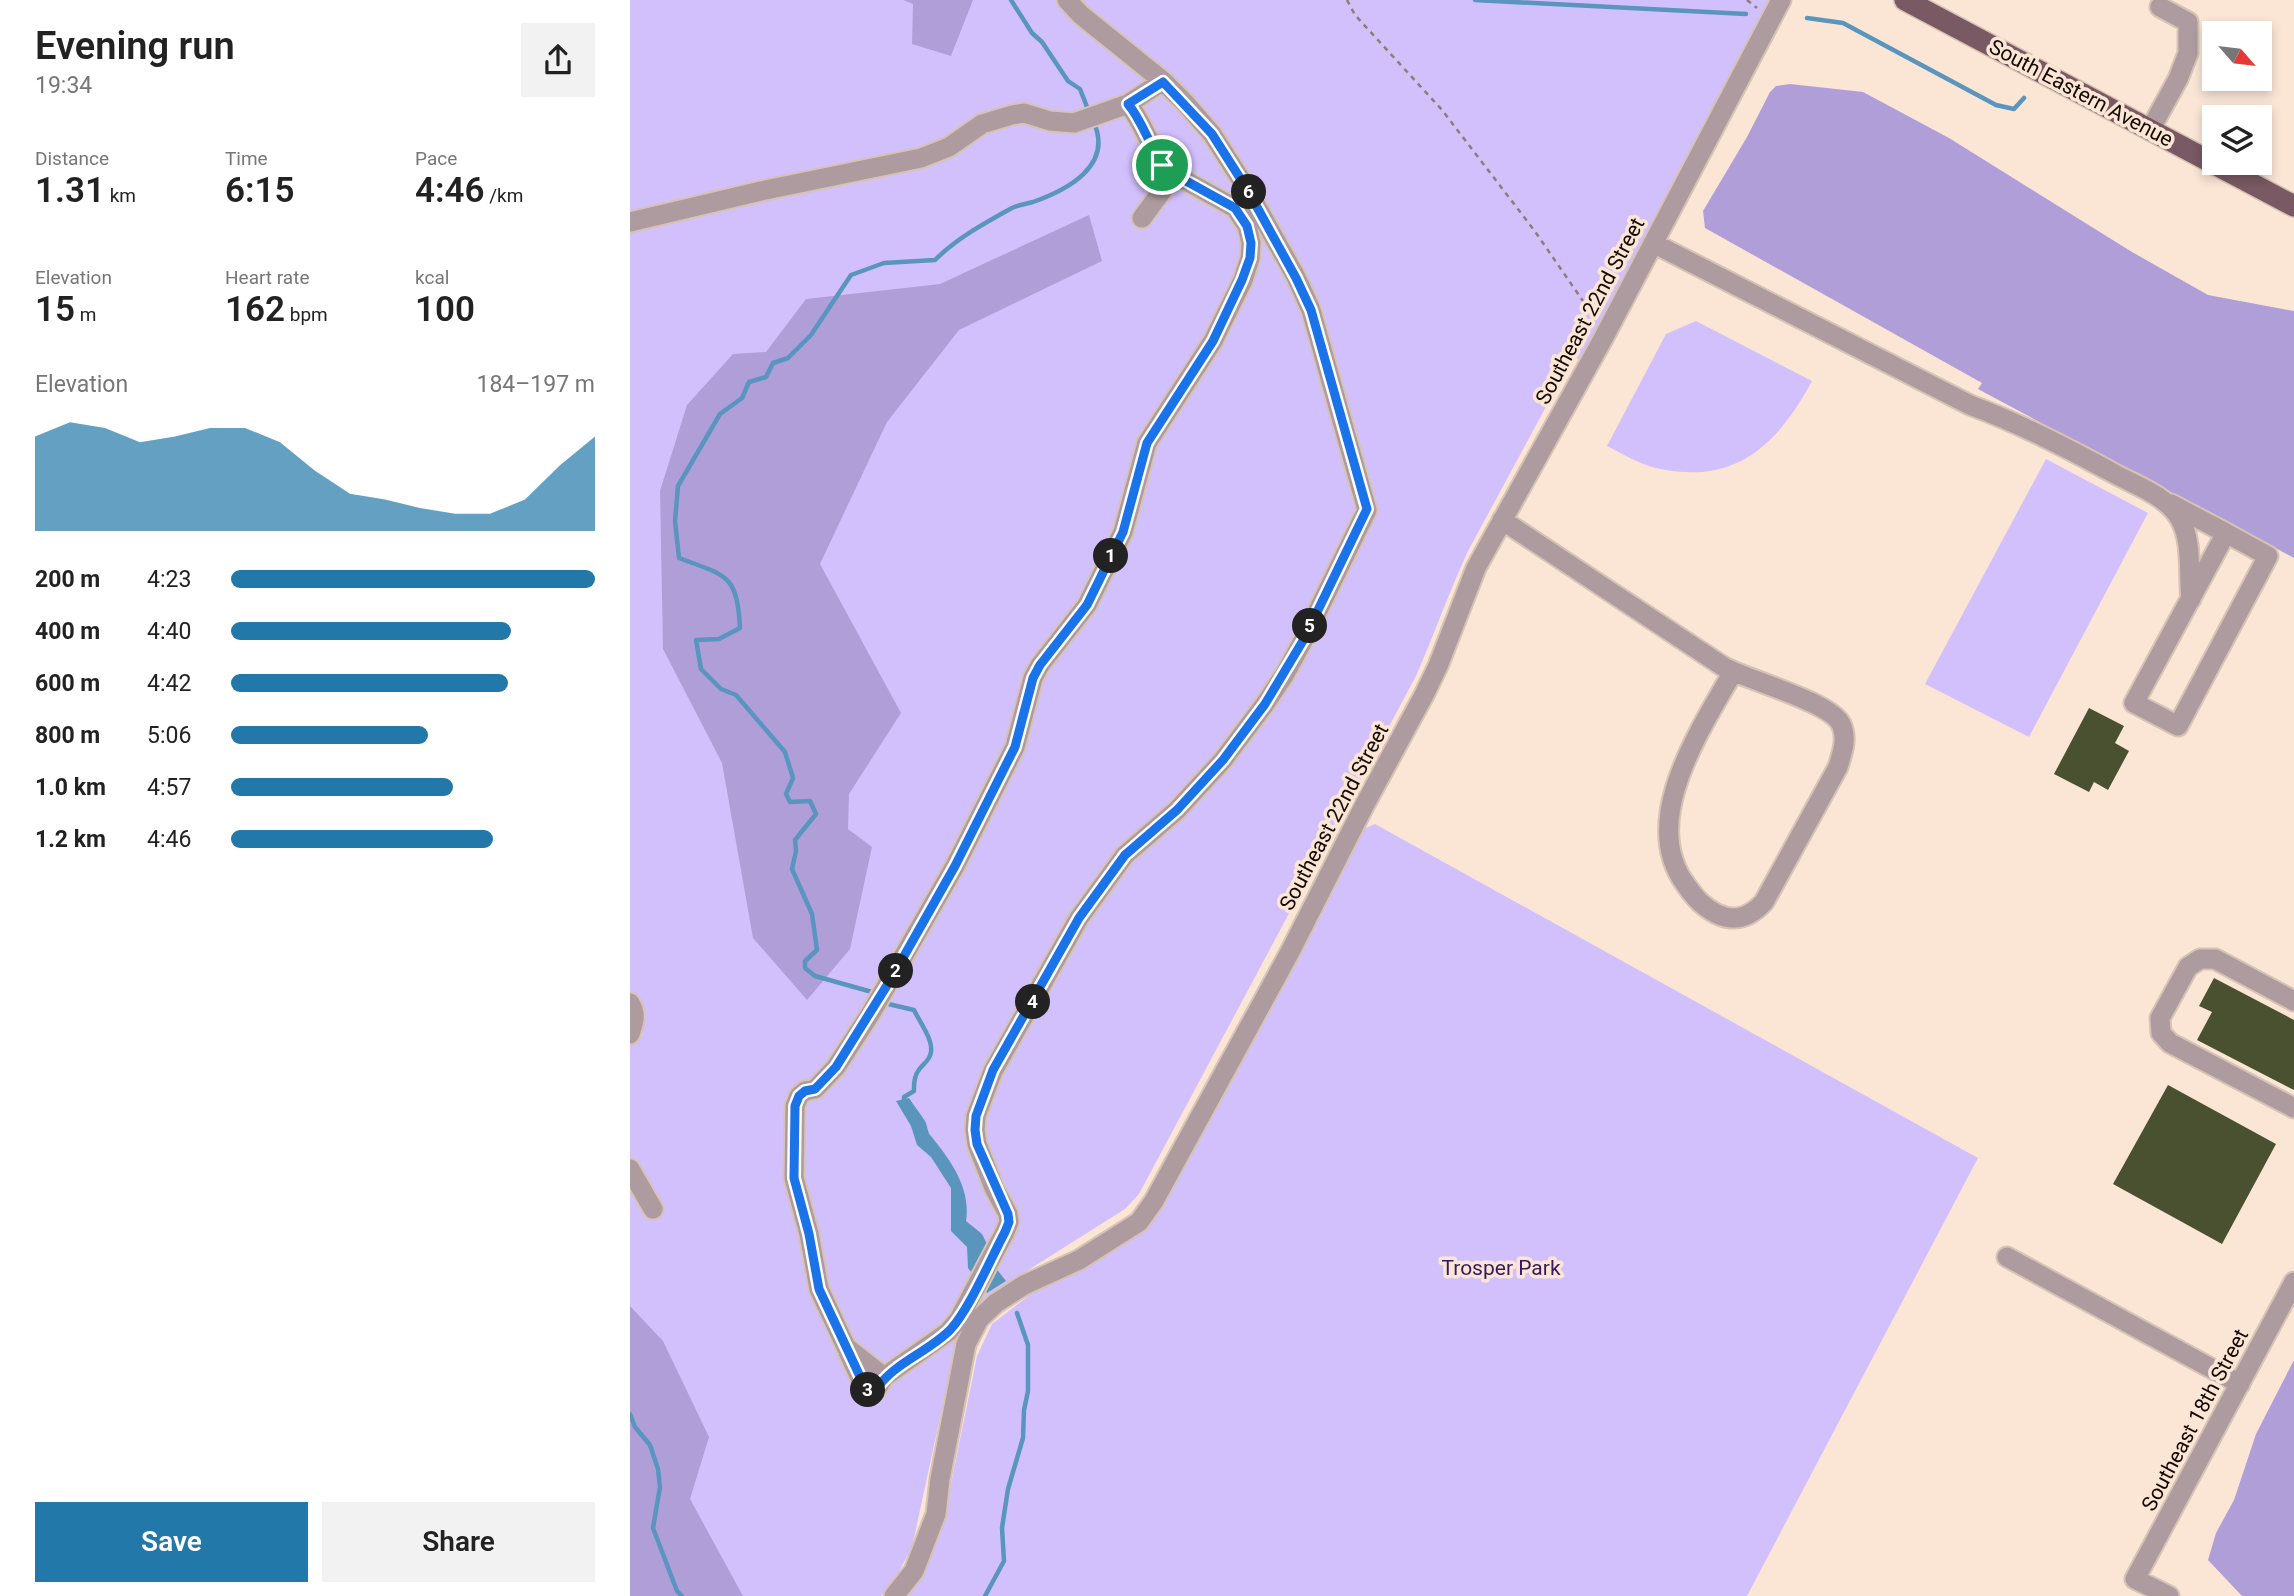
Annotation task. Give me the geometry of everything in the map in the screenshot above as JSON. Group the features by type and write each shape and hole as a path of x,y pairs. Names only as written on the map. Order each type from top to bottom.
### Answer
{"main road":[{"name":"South Eastern Avenue","path":"1905,0 2294,206"}],"street":[{"path":"1067,0 1081,16 1163,82 1212,134 1247,189 1311,310 1367,509 1304,639 1265,704 1223,760 1177,810 1117,865 1079,918 993,1070 976,1116 975,1130 977,1144 1008,1214 1009,1222 959,1319 948,1332 884,1377 875,1391 869,1391 819,1289 809,1234 794,1178 794,1120 799,1096 805,1091 815,1089 836,1067 871,1013 955,866 1015,747 1033,678 1040,665 1087,605 1123,532 1147,443 1213,341 1250,258 1251,243 1247,226 1235,208 1162,165 1139,116 1128,104"},
{"name":"Southeast 22nd Street","path":"894,1596 914,1571 936,1514 940,1479 966,1344 979,1319 996,1303 1024,1285 1079,1260 1139,1222 1154,1201 1290,951 1424,695 1476,568 1604,337 1781,0"},
{"path":"2150,130 2178,79 2189,52 2188,22 2160,7"},
{"path":"630,222 761,191 921,158 949,147 982,124 1012,115 1024,113 1050,121 1074,123 1128,104 1163,82"},
{"path":"1142,218 1162,191 1170,172"},
{"path":"1653,243 1970,405 2009,419 2049,438 2165,501 2226,533 2268,556 2178,726 2134,703 2226,533"},
{"path":"2165,501 2179,518 2186,533 2191,599"},
{"path":"1502,520 1733,672 1799,696 1828,711 1841,723 1845,743 1838,767 1764,902 1756,910 1735,919 1721,916 1704,907 1679,876 1670,848 1669,829 1673,796 1681,772 1693,743 1733,672"},
{"path":"2294,1001 2215,959 2200,959 2188,967 2160,1018 2161,1033 2170,1043 2294,1108"},
{"path":"630,1003 635,1011 635,1021 630,1034"},
{"path":"630,1169 653,1209"},
{"path":"2007,1257 2240,1384"},
{"name":"Southeast 18th Street","path":"2169,1596 2136,1579 2294,1282"}],"path":[{"path":"1347,0 1354,15 1442,110 1534,230 1595,319 1604,337"}],"green space":[{"path":"630,0 1774,0 1581,362 1574,355 1468,551 1416,676 1139,1194 1125,1209 992,1293 969,1313 959,1330 912,1547 895,1579 881,1596 630,1596"},
{"path":"1696,321 1812,381 1784,425 1750,456 1730,466 1708,471 1684,472 1656,468 1607,446 1666,334"},
{"path":"2046,459 2148,513 2029,737 1925,684"},
{"name":"Trosper Park","path":"1375,824 1978,1158 1747,1596 899,1596 945,1513 977,1356 992,1324 1031,1294 1127,1241 1151,1220 1363,829"}],"shaded area":[{"path":"903,0 973,0 951,56 912,44 913,4"},
{"path":"1790,84 1863,92 1949,138 2132,252 2208,295 2294,311 2294,558 1978,389 1982,383 1705,228 1703,211 1770,92 1776,86"},
{"path":"1089,215 1102,261 959,330 887,422 820,564 901,713 849,794 848,829 872,847 850,949 807,1000 753,938 722,763 663,649 660,491 687,405 733,354 766,352 806,299 940,284"},
{"path":"630,1306 663,1341 709,1437 690,1499 743,1596 630,1596"},
{"path":"2294,1360 2294,1596 2242,1596 2208,1560 2216,1533 2234,1500 2256,1434"}],"water":[{"path":"909,1098 958,1176 965,1197 966,1221 982,1234 990,1250 992,1263 1006,1281 987,1293 968,1268 967,1247 951,1231 951,1188 931,1157 917,1145 911,1126 896,1101"}],"building":[{"path":"2089,708 2124,726 2115,743 2129,751 2108,790 2094,782 2089,792 2054,774"},
{"path":"2214,978 2294,1020 2294,1090 2197,1040 2212,1012 2199,1006"},
{"path":"2168,1085 2276,1144 2222,1244 2113,1184"}],"waterway":[{"path":"1011,0 1068,81 1080,89 1089,112"},
{"path":"1475,0 1746,14"},
{"path":"1807,18 1843,23 1996,105 2014,109 2024,98"},
{"path":"875,995 815,976 805,968 805,961 817,950 812,914 792,869 796,851 795,840 816,814 810,801 790,802 786,794 793,778 785,752 736,695 721,689 701,669 696,640 719,639 740,628 738,610 736,596 726,579 679,558 675,521 678,486 720,414 742,398 749,382 766,377 773,363 788,358 811,335 851,275 884,263 935,260 962,238 1014,207 1060,191 1092,164 1097,152 1098,138 1094,123"},
{"path":"884,1003 914,1010 931,1047 930,1057 916,1075 914,1091 904,1097 904,1102"},
{"path":"985,1596 1004,1561 1002,1528 1008,1489 1023,1438 1028,1391 1028,1345 1017,1313"},
{"path":"630,1414 635,1427 650,1445 658,1469 660,1487 653,1528 677,1591 682,1596"}],"route":[{"path":"1163,82 1212,134 1235,168 1296,278 1311,310 1367,509 1304,639 1265,704 1223,760 1177,810 1125,855 1079,918 1055,958 986,1084 976,1116 977,1144 994,1188 1008,1214 1009,1222 1005,1232 959,1319 948,1332 884,1377 875,1391 869,1391 819,1289 809,1234 794,1178 795,1106 799,1096 805,1091 815,1089 836,1067 871,1013 955,866 1015,747 1033,678 1040,665 1087,605 1123,532 1147,443 1213,341 1242,280 1250,258 1251,243 1247,226 1235,208 1162,165 1139,116 1128,104 1163,82"}]}
